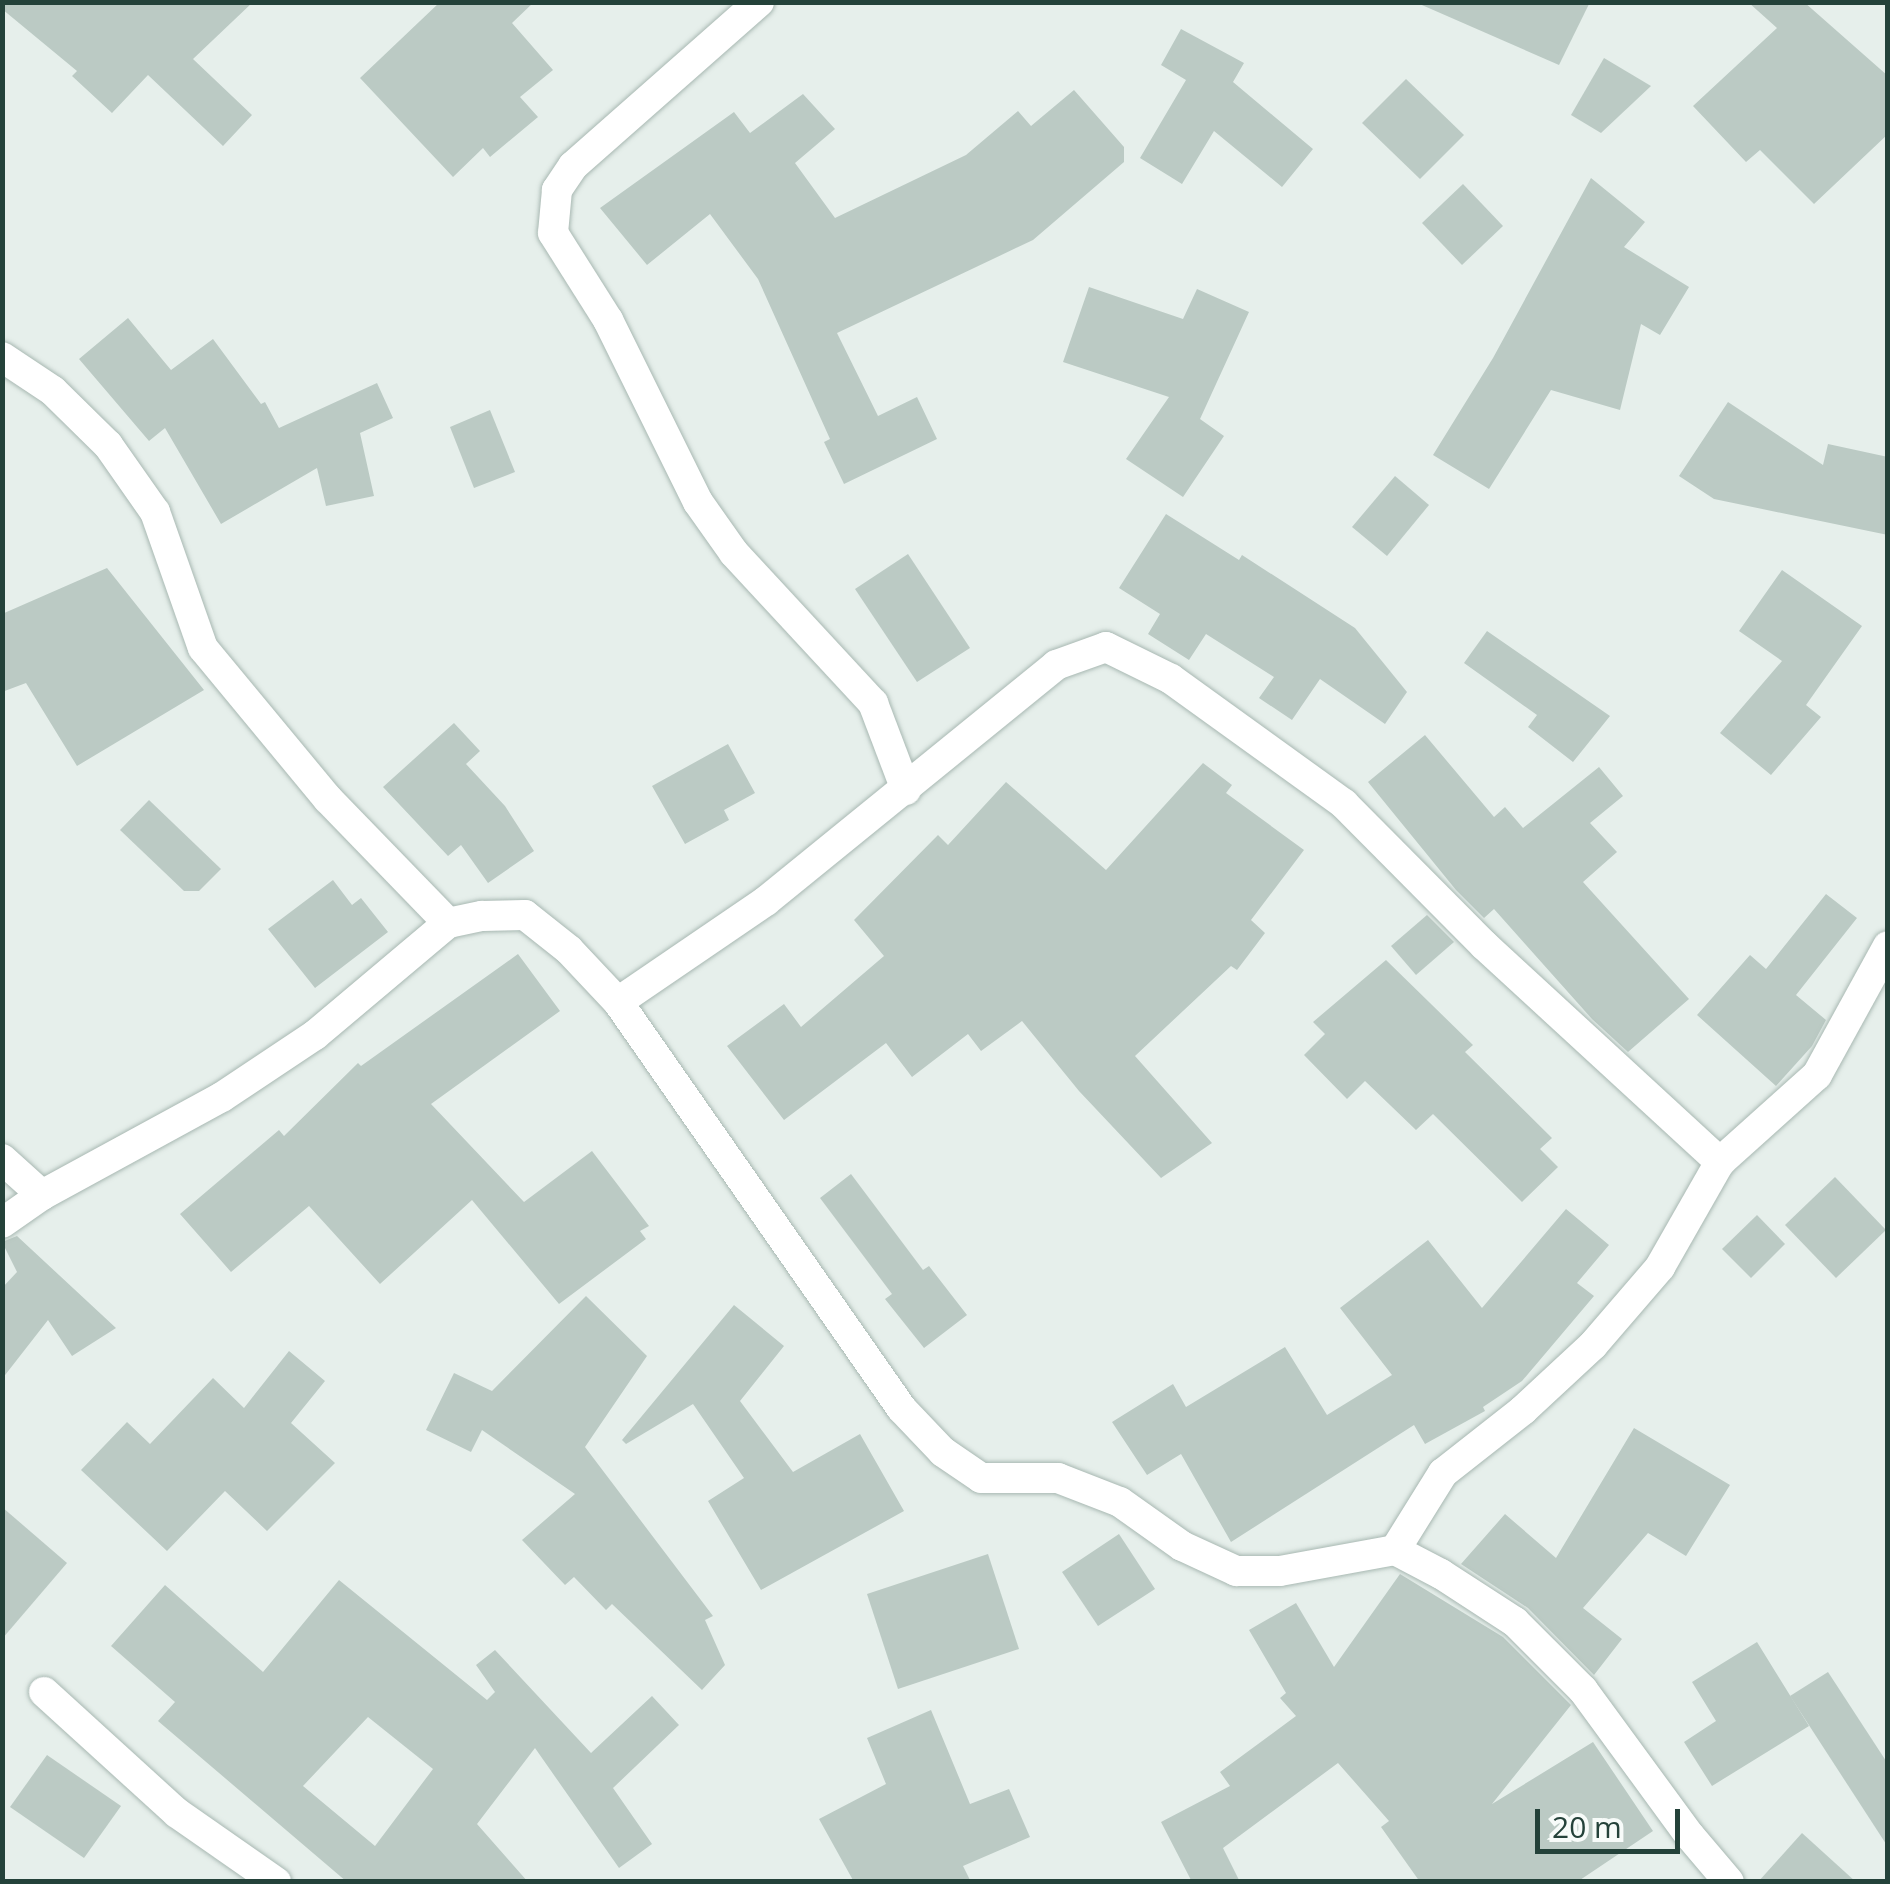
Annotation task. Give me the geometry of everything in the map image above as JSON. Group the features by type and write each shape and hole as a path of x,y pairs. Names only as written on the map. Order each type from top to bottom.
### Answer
{"street":[{"path":"758,2 574,166 557,190 552,233 608,320 698,502 734,554 872,703 906,790"},
{"path":"2,357 52,391 108,445 154,512 202,648 328,799 448,924"},
{"path":"618,1002 766,901 1056,666 1106,648 1171,679 1344,804 1484,946 1720,1162"},
{"path":"2,1223 42,1195 222,1097 315,1035 448,924 482,916 525,915 569,950 618,1002 902,1410 943,1452 981,1478 1058,1478 1120,1502 1182,1546 1236,1571 1280,1571 1395,1550 1456,1584 1529,1636 1583,1690 1728,1882"},
{"path":"1395,1550 1443,1473 1523,1410 1594,1344 1660,1267 1720,1162 1817,1075 1888,946"},
{"path":"2,1159 42,1195"},
{"path":"44,1692 177,1813 276,1882"}],"building":[{"path":"2,2 253,2 193,59 252,115 223,146 148,75 112,113 72,76 77,71 2,9"},
{"path":"440,2 534,2 512,23 553,70 520,97 538,117 490,157 483,148 453,177 360,78"},
{"path":"1415,2 1590,2 1559,65"},
{"path":"1748,2 1804,2 1888,76 1888,134 1814,204 1760,150 1746,162 1693,106 1777,28"},
{"path":"1181,29 1244,63 1233,82 1313,149 1282,187 1214,131 1182,184 1140,158 1186,80 1161,65"},
{"path":"1604,58 1651,86 1601,133 1571,115"},
{"path":"1406,79 1464,135 1420,179 1362,123"},
{"path":"1074,90 1124,147 1124,162 1033,240 837,333 878,416 917,397 937,439 844,484 824,442 830,439 758,279 710,214 647,265 600,208 734,112 750,133 803,94 835,129 795,163 835,218 966,155 1018,111 1031,126"},
{"path":"1591,178 1645,222 1624,247 1689,287 1660,335 1641,324 1620,410 1551,390 1489,489 1433,455 1493,358"},
{"path":"1463,184 1503,226 1462,265 1422,223"},
{"path":"1089,287 1183,319 1197,289 1249,312 1200,419 1224,436 1183,497 1126,459 1169,397 1063,362"},
{"path":"128,318 171,370 213,339 261,404 265,402 279,428 377,383 393,418 360,433 374,496 326,506 317,468 221,524 165,428 149,441 79,359"},
{"path":"1728,402 1823,465 1828,444 1888,457 1888,535 1714,499 1679,476"},
{"path":"490,410 515,472 474,488 450,427"},
{"path":"1395,476 1429,505 1387,556 1352,527"},
{"path":"1166,514 1239,560 1242,555 1355,628 1407,692 1385,724 1320,679 1292,720 1259,698 1274,677 1206,634 1189,660 1148,634 1160,614 1119,588"},
{"path":"908,554 970,648 917,682 855,589"},
{"path":"107,568 204,690 77,766 26,683 2,692 2,614"},
{"path":"1782,570 1862,626 1806,705 1821,717 1771,775 1720,733 1782,661 1739,631"},
{"path":"1487,631 1610,716 1573,762 1528,727 1537,715 1464,663"},
{"path":"454,723 480,751 466,764 505,806 534,851 488,883 461,845 448,856 383,787"},
{"path":"1425,735 1494,817 1505,807 1523,828 1599,767 1623,796 1590,823 1617,852 1583,882 1689,999 1628,1052 1592,1019 1494,909 1484,918 1456,890 1368,782"},
{"path":"728,744 755,793 724,810 729,820 685,844 652,786"},
{"path":"1203,763 1232,785 1226,793 1304,850 1251,920 1265,933 1237,970 1231,966 1135,1056 1212,1143 1161,1178 1079,1091 1022,1021 981,1051 968,1034 912,1077 886,1043 784,1120 727,1046 784,1004 801,1027 884,956 854,920 938,835 948,845 1006,782 1106,870"},
{"path":"149,800 221,869 199,891 184,891 120,830"},
{"path":"333,880 352,905 361,898 388,932 315,988 268,929"},
{"path":"1826,894 1857,918 1796,995 1826,1020 1812,1046 1776,1086 1697,1015 1750,955 1766,969"},
{"path":"1427,915 1454,942 1416,975 1391,946"},
{"path":"518,954 560,1011 431,1104 524,1202 592,1151 649,1226 640,1231 646,1239 559,1304 472,1200 380,1284 309,1206 231,1272 180,1214 279,1130 284,1136 358,1063 361,1066"},
{"path":"1386,960 1473,1045 1465,1052 1552,1138 1540,1149 1558,1167 1522,1202 1433,1114 1416,1130 1365,1081 1347,1099 1304,1055 1325,1034 1313,1022"},
{"path":"851,1174 923,1270 929,1266 967,1315 924,1348 885,1299 892,1294 820,1198"},
{"path":"1835,1177 1886,1230 1836,1278 1785,1225"},
{"path":"1566,1209 1609,1245 1577,1283 1594,1296 1522,1381 1483,1407 1485,1411 1425,1444 1414,1425 1231,1542 1181,1454 1147,1475 1112,1422 1173,1384 1186,1407 1285,1347 1327,1415 1392,1375 1340,1308 1428,1240 1482,1308"},
{"path":"1757,1215 1785,1244 1751,1278 1722,1249"},
{"path":"17,1236 116,1328 72,1356 48,1320 2,1379 2,1288 17,1272 2,1242"},
{"path":"586,1296 647,1356 585,1447 713,1616 705,1620 725,1665 702,1690 612,1604 606,1610 574,1577 565,1585 522,1540 575,1494 482,1430 471,1452 426,1430 454,1373 492,1391"},
{"path":"734,1305 784,1346 740,1401 793,1472 860,1434 904,1511 761,1590 708,1501 744,1478 693,1404 626,1444 622,1440"},
{"path":"289,1351 325,1381 291,1423 335,1463 267,1531 225,1491 167,1551 81,1470 127,1422 150,1444 213,1378 244,1408"},
{"path":"1634,1428 1730,1485 1686,1556 1648,1533 1583,1608 1622,1639 1594,1675 1528,1608 1461,1564 1505,1514 1556,1558"},
{"path":"2,1507 67,1563 2,1639"},
{"path":"1119,1534 1155,1589 1098,1626 1062,1572"},
{"path":"988,1554 1019,1649 898,1689 867,1594"},
{"path":"1400,1574 1503,1637 1571,1705 1492,1804 1593,1742 1653,1831 1577,1882 1420,1882 1381,1827 1389,1821 1338,1763 1223,1848 1240,1882 1192,1882 1161,1822 1230,1786 1220,1772 1296,1716 1280,1698 1286,1693 1249,1630 1296,1603 1334,1667"},
{"path":"339,1580 487,1700 495,1692 476,1665 495,1650 591,1753 652,1696 679,1725 613,1788 652,1844 619,1868 535,1748 477,1824 528,1882 347,1882 158,1721 175,1702 111,1646 165,1585 263,1672","holes":["368,1717 433,1769 375,1846 303,1786"]},
{"path":"1757,1642 1809,1726 1712,1786 1684,1742 1716,1721 1692,1682"},
{"path":"1828,1672 1888,1764 1888,1847 1790,1696"},
{"path":"931,1710 970,1804 1009,1789 1030,1837 963,1866 971,1882 854,1882 819,1819 886,1784 867,1738"},
{"path":"47,1755 121,1806 84,1858 10,1807"},
{"path":"1802,1833 1856,1882 1758,1882"}]}
